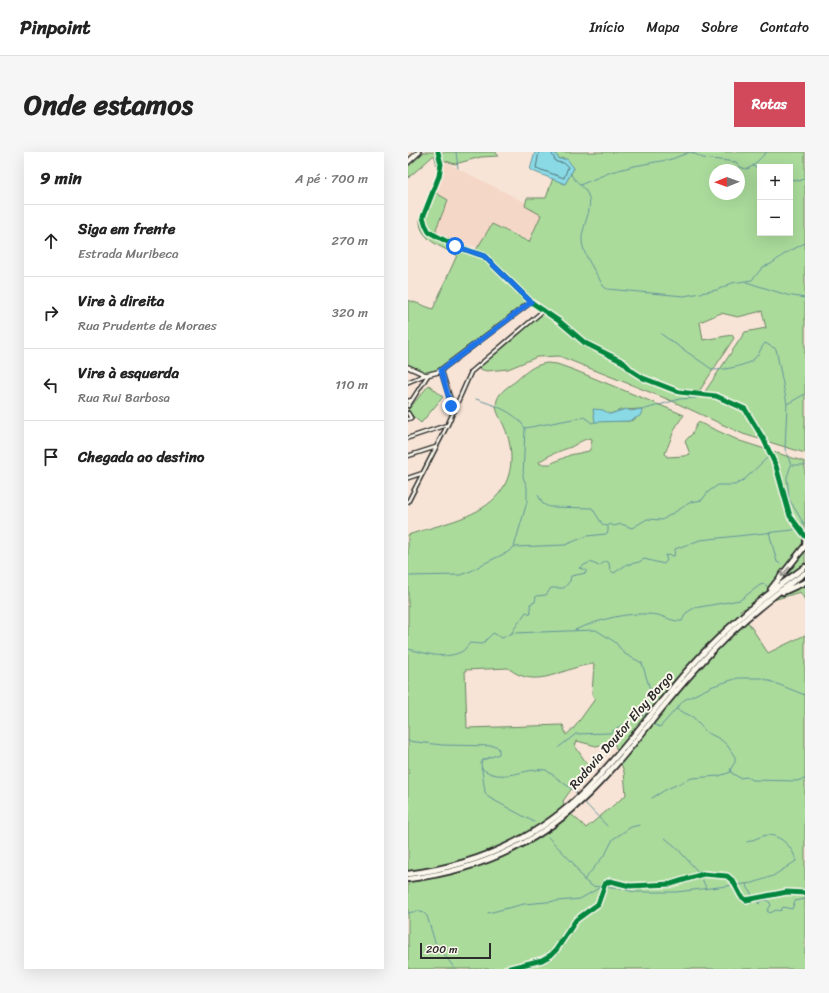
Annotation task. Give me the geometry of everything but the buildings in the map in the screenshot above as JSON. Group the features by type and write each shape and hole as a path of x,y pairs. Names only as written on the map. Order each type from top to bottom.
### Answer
{"highway":[{"path":"766,599 805,546"},
{"name":"Rodovia Doutor Eloy Borgo","path":"408,874 447,868 485,856 522,839 555,817 592,784 705,651 805,567"},
{"name":"Rodovia Doutor Eloy Borgo","path":"408,879 448,873 487,861 524,844 558,821 596,787 709,654 766,599 805,573"},
{"path":"766,599 805,582"}],"main road":[{"path":"408,162 419,152"}],"street":[{"path":"438,152 441,168 436,186 423,217 426,228 442,240 484,256 531,302 544,310 585,343 623,362 632,371 643,378 679,392 716,396 745,409 764,440 776,466 790,516 805,536"},
{"path":"408,382 441,370 531,302"},
{"path":"408,502 448,424 471,372 544,310"},
{"path":"408,367 427,375"},
{"path":"441,370 454,411"},
{"path":"408,406 427,375"},
{"path":"408,401 412,400"},
{"path":"408,413 410,419"},
{"path":"408,438 448,424"},
{"path":"408,456 436,446"},
{"path":"408,478 423,472"},
{"path":"408,496 412,495"},
{"path":"805,539 805,546"},
{"path":"506,969 542,960 551,955 576,920 598,904 605,884 610,880 630,886 662,885 703,874 727,876 733,881 741,896 746,900 787,892 805,893"}],"shaded area":[{"path":"445,162 544,212 529,240 492,224 479,248 440,236 429,228 426,214"}],"green space":[{"path":"424,152 496,152 498,156 481,157 455,164 443,160 443,167 436,193 448,200 436,229 438,234 476,250 492,224 529,242 541,215 525,206 527,198 546,198 553,178 565,184 574,168 564,158 559,159 554,152 805,152 805,453 743,434 672,401 559,356 537,357 508,369 487,371 476,368 544,311 530,303 480,344 438,371 425,376 408,367 408,300 433,309 457,255 431,241 422,231 420,224 420,216 437,176 437,167 434,155 408,178 408,167","holes":["762,311 766,328 745,332 704,393 698,393 734,338 732,335 703,340 700,322 721,313 738,317"]},
{"path":"547,363 557,364 574,370 684,415 675,429 665,453 667,457 684,456 690,454 685,441 692,434 698,422 740,441 805,462 805,600 800,592 740,610 768,653 805,635 805,969 408,969 408,535 467,516 487,505 496,497 507,481 511,463 510,444 497,410 497,400 502,391 530,369","holes":["641,409 634,420 595,421 608,413 610,414 621,410","591,438 591,447 589,451 570,455 550,464 540,464 539,462 546,457","594,664 592,694 595,699 574,728 566,735 563,725 467,728 465,670 508,668 519,675 530,678 540,678","577,741 596,746 614,742 624,772 626,795 586,828 569,813 563,801 585,770 587,764 575,746"]},
{"path":"429,385 443,397 421,423 408,412 408,410"}],"water":[{"path":"535,152 554,152 559,159 567,159 574,168 565,184 530,170"},
{"path":"593,409 603,410 610,414 626,409 631,411 641,409 642,411 640,416 629,421 595,422"}],"waterway":[{"path":"456,152 458,168"},
{"path":"580,185 611,172 672,159 690,152"},
{"path":"691,152 703,158 736,162 740,167 746,169 767,152"},
{"path":"753,166 757,168"},
{"path":"570,173 588,195 589,206 582,236 583,247 603,286 607,289 684,296 717,290 732,283 752,280 763,267 771,264 786,253 805,243"},
{"path":"793,180 800,181 805,178"},
{"path":"746,282 787,295 805,298"},
{"path":"661,334 713,370 735,367 752,361 765,343 776,349 787,404 785,449 791,465 787,477 789,499 804,524"},
{"path":"787,404 805,394"},
{"path":"642,410 680,399 696,398"},
{"path":"408,576 460,575 508,552 514,547 527,502 527,487 523,477 525,428 521,422 510,413 476,399"},
{"path":"525,428 584,417 592,423 595,422"},
{"path":"538,495 543,504 549,507 592,508 603,525 608,526 610,524 614,526 621,524 632,528 647,519 662,520 691,502 702,500 708,492 718,485 735,485 745,479 767,458"},
{"path":"792,465 805,465"},
{"path":"800,526 805,524"},
{"path":"515,547 565,545 587,536 606,534 608,532 608,527"},
{"path":"512,632 526,612 531,614 530,604 535,602 536,596 546,595 551,588 564,588 570,581 571,576 586,573 586,570 579,568 590,562 599,566 606,561 609,563 610,570 614,573 626,565 639,562 644,559 664,564 667,560 665,555 674,556 675,549 700,540 793,530 796,528"},
{"path":"769,532 777,562 781,564"},
{"path":"575,630 605,619 636,614 658,615 673,620 682,621 686,613 694,608 740,600 760,585 764,584 767,586"},
{"path":"408,649 441,656 461,652 470,643 482,644 493,633 502,638 512,633 596,630 615,642 625,654 642,663 653,699 643,710 647,717"},
{"path":"653,724 660,727 684,700 713,686 738,678 762,678 805,695"},
{"path":"676,709 693,717 706,732 720,739 727,745 735,757 735,762 730,770 733,774 740,778 746,777 753,780 796,781 805,779"},
{"path":"559,747 576,734 610,733 618,727 644,715"},
{"path":"408,741 442,745 496,746 499,749 499,754 483,760 481,763 485,792 488,797 534,822"},
{"path":"481,768 489,773 497,775 546,770 577,793"},
{"path":"652,798 667,789 692,778 719,776 731,772"},
{"path":"585,803 607,826"},
{"path":"584,880 606,853 613,839 631,827 640,825"},
{"path":"548,837 573,863 584,880 592,886 635,892 676,892 753,883 773,876 796,861 793,852 787,844 774,836 764,836 747,842"},
{"path":"665,838 676,847 700,874"},
{"path":"701,876 706,888"},
{"path":"746,884 753,897"},
{"path":"488,913 524,904 580,899 599,888"},
{"path":"755,900 759,904 761,901 768,900 771,905 767,911 770,913 776,910 780,911 783,907 792,909 795,901 805,899"},
{"path":"408,913 417,911 424,913 427,916 435,942 455,969"}],"cycle path":[{"path":"438,152 441,164 439,176 423,217 429,232 455,246 484,256 531,302 559,321 585,343 623,362 632,371 643,378 679,392 716,396 745,409 764,440 776,466 790,516 805,536"},
{"path":"506,969 542,960 551,955 576,920 598,904 605,884 610,881 630,886 671,884 703,874 727,876 733,881 741,896 746,900 787,892 805,893"}],"route":[{"path":"451,406 441,370 531,302 507,276 484,256 455,246"}]}
